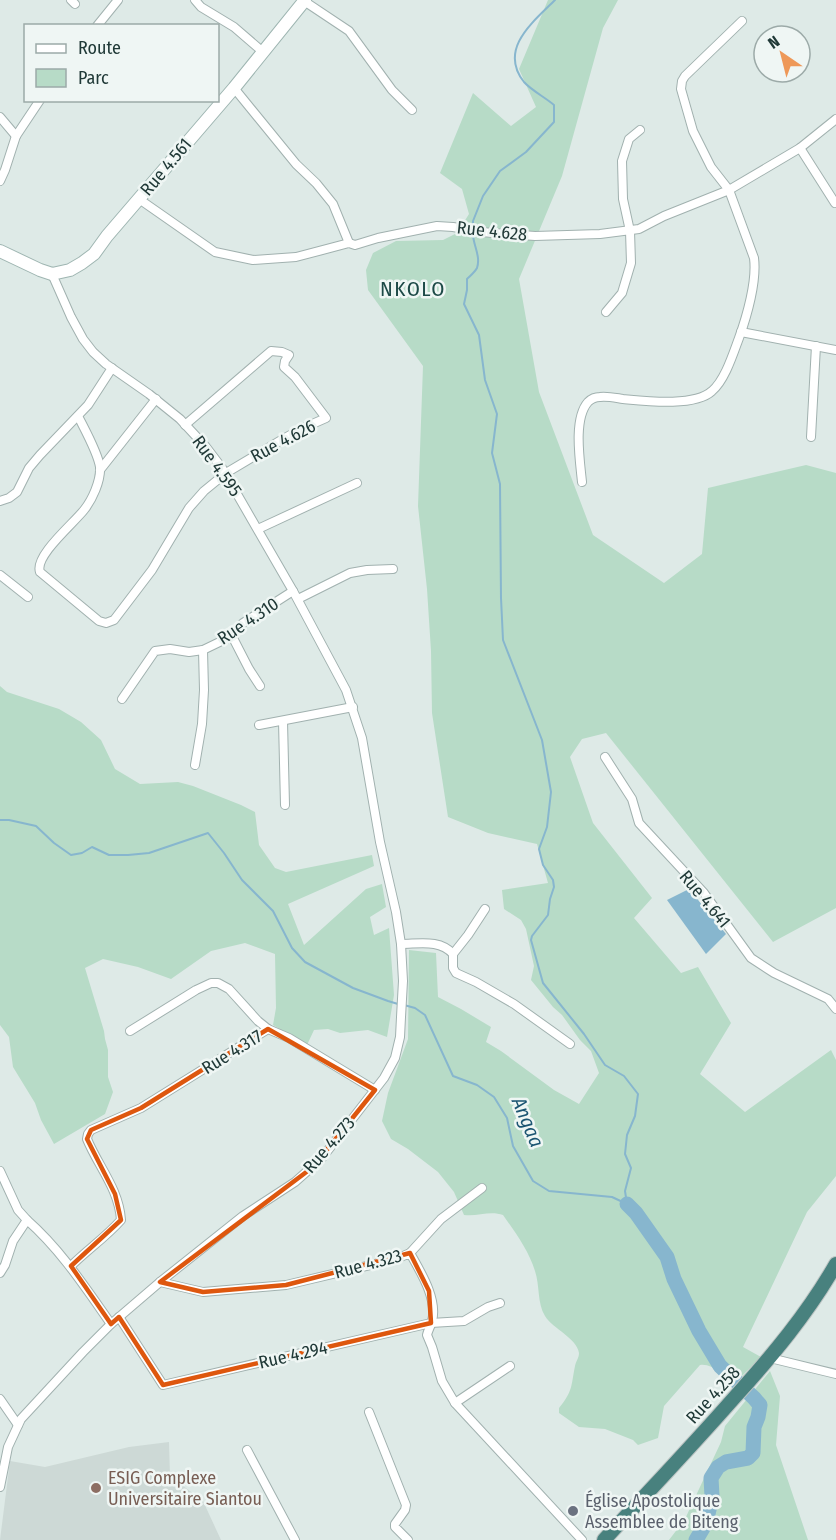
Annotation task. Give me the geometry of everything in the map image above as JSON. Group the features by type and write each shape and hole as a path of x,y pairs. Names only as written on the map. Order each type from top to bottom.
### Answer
{"highway":[{"name":"Rue 4.258","path":"603,1540 712,1424 770,1358 807,1310 836,1264"}],"main road":[{"name":"Rue 4.561","path":"52,274 70,270 94,254 305,0"},
{"path":"0,251 52,274"}],"street":[{"path":"99,24 118,0"},
{"path":"195,0 201,7 234,27 263,51"},
{"path":"305,0 349,31 392,90 412,110"},
{"path":"582,482 579,428 583,412 589,401 603,396 637,401 699,399 715,389 741,332 754,280 754,258 729,190 711,167 693,131 681,89 685,76 742,21"},
{"path":"234,88 296,164 333,204 349,243"},
{"path":"0,181 16,136 39,102"},
{"path":"0,117 16,136"},
{"name":"Rue 4.628","path":"140,199 215,252 253,260 296,257 349,243 355,245 437,226 535,236 630,231 729,190 800,148 836,119"},
{"path":"606,312 622,293 631,263 630,231 623,199 622,161 630,139 640,130"},
{"path":"800,148 836,202"},
{"name":"Rue 4.595","path":"52,274 83,339 100,359 156,399 185,425 206,447 225,473 296,595 346,690"},
{"path":"741,332 836,350"},
{"path":"812,437 816,346"},
{"name":"Rue 4.626","path":"100,470 99,479 86,508 44,555 39,568 40,572 99,621 106,623 114,620 152,570 194,501 225,473 292,434 326,418 284,367 289,355 271,351 185,425"},
{"path":"0,501 16,492 29,468 97,394 112,368"},
{"path":"100,470 156,399"},
{"path":"78,416 99,461 100,470"},
{"path":"258,529 357,483"},
{"name":"Rue 4.310","path":"122,699 155,651 202,650 232,636 243,623 296,595 350,573 393,569"},
{"path":"0,575 28,597"},
{"path":"232,636 260,686"},
{"path":"195,765 202,724 204,690 202,650"},
{"name":"Rue 4.273","path":"0,1487 8,1447 21,1419 119,1317 243,1216 296,1182 313,1167 330,1149 384,1078 394,1058 400,1037 403,981 401,944 362,738 346,690"},
{"path":"259,725 353,707"},
{"path":"283,721 285,805"},
{"name":"Rue 4.641","path":"605,758 632,799 639,824 704,893 751,958 774,973 828,999 836,1010"},
{"path":"486,909 453,954 453,968 456,973 514,1004 570,1044"},
{"path":"401,944 437,944 453,954"},
{"path":"130,1031 196,990 212,983 218,983 229,989 268,1029"},
{"name":"Rue 4.317","path":"71,1266 121,1220 115,1194 87,1139 92,1130 141,1108 268,1029 307,1048 375,1090"},
{"path":"0,1171 18,1209 71,1266 111,1324"},
{"path":"410,1253 441,1219 482,1188"},
{"path":"0,1274 13,1241 27,1220"},
{"name":"Rue 4.323","path":"160,1282 203,1292 286,1285 396,1259 410,1253 429,1291 433,1319 427,1335 442,1381 455,1403 582,1540"},
{"name":"Rue 4.294","path":"119,1317 163,1385 431,1323 464,1321 500,1303"},
{"path":"770,1358 836,1374"},
{"path":"455,1403 510,1366"},
{"path":"0,1399 18,1425"},
{"path":"369,1412 406,1507 395,1524 397,1530 408,1540"},
{"path":"247,1450 295,1540"}],"highlighted area":[{"path":"268,1029 375,1090 313,1167 160,1282 203,1292 286,1285 410,1253 429,1291 431,1323 163,1385 119,1317 111,1324 71,1266 121,1220 115,1194 87,1139 91,1130 141,1108"}],"shaded area":[{"name":"ESIG Complexe Universitaire Siantou","path":"169,1442 170,1476 203,1501 221,1540 0,1540 10,1461 45,1467 129,1447"}],"green space":[{"path":"548,0 618,0 603,28 562,176 519,279 539,392 593,535 664,583 702,554 708,488 806,465 836,473 836,908 773,942 606,733 582,739 570,757 593,823 652,898 634,918 681,973 698,967 731,1023 700,1074 745,1112 831,1050 836,1060 836,1176 807,1212 743,1347 761,1357 733,1385 714,1368 700,1365 664,1406 658,1438 638,1445 633,1440 605,1429 579,1427 559,1413 559,1408 571,1388 579,1353 574,1343 545,1316 535,1271 521,1242 503,1215 493,1213 464,1215 454,1192 438,1172 391,1139 382,1121 388,1093 408,1039 409,950 436,953 438,997 491,1027 486,1042 554,1090 579,1104 599,1073 591,1051 531,980 534,966 526,929 521,920 504,909 502,890 548,883 537,844 488,833 448,817 432,713 427,589 418,506 423,366 368,290 366,270 373,253 396,241 443,240 457,233 469,214 462,189 440,173 473,93 511,126 536,107 519,69"},
{"path":"0,686 7,692 59,709 81,722 101,740 115,769 140,784 178,782 255,812 259,845 275,868 286,872 372,855 374,866 288,904 304,945 366,889 382,884 386,907 370,917 374,935 389,928 394,995 387,1037 368,1030 340,1033 328,1029 314,1030 307,1045 273,1025 276,1008 275,954 245,943 211,951 171,979 138,967 103,959 85,968 104,1031 108,1050 108,1077 113,1092 105,1114 54,1144 35,1103 13,1067 9,1037 0,1025"},
{"path":"770,1371 780,1396 776,1445 808,1540 669,1540 685,1519 721,1442 725,1426"}],"water":[{"path":"689,889 726,934 706,954 667,900"}],"waterway":[{"path":"473,228 473,221 483,196 500,171 526,152 554,122 554,105 524,82 517,70 515,58 522,37 537,17 555,0"},
{"path":"473,234 478,264 467,279 464,304 479,335 485,380 497,414 492,453 500,484 503,640 542,740 551,792 547,827 539,849 543,865 553,880 554,887 548,915 531,940 543,983 584,1034 605,1065 624,1076 638,1094 635,1116 627,1135 625,1154 631,1168 625,1191 627,1204"},
{"name":"Angaa","path":"0,820 36,826 71,855 82,853 92,847 109,855 149,853 208,833 242,880 273,911 292,948 305,962 353,988 398,1004"},
{"name":"Angaa","path":"404,1005 415,1008 425,1015 453,1076 477,1085 494,1097 507,1118 513,1146 533,1181 549,1191 612,1197 627,1204"},
{"name":"Angaa","path":"627,1204 667,1257 674,1279 699,1331 720,1366 760,1405 754,1427 753,1453 748,1458 726,1462 718,1467 711,1478 712,1496 706,1523 696,1540"}],"place":[{"name":"ESIG Complexe Universitaire Siantou","path":"96,1488"},
{"name":"Église Apostolique Assemblee de Biteng","path":"573,1511"}],"district":[{"name":"NKOLO","path":"413,289"}]}
